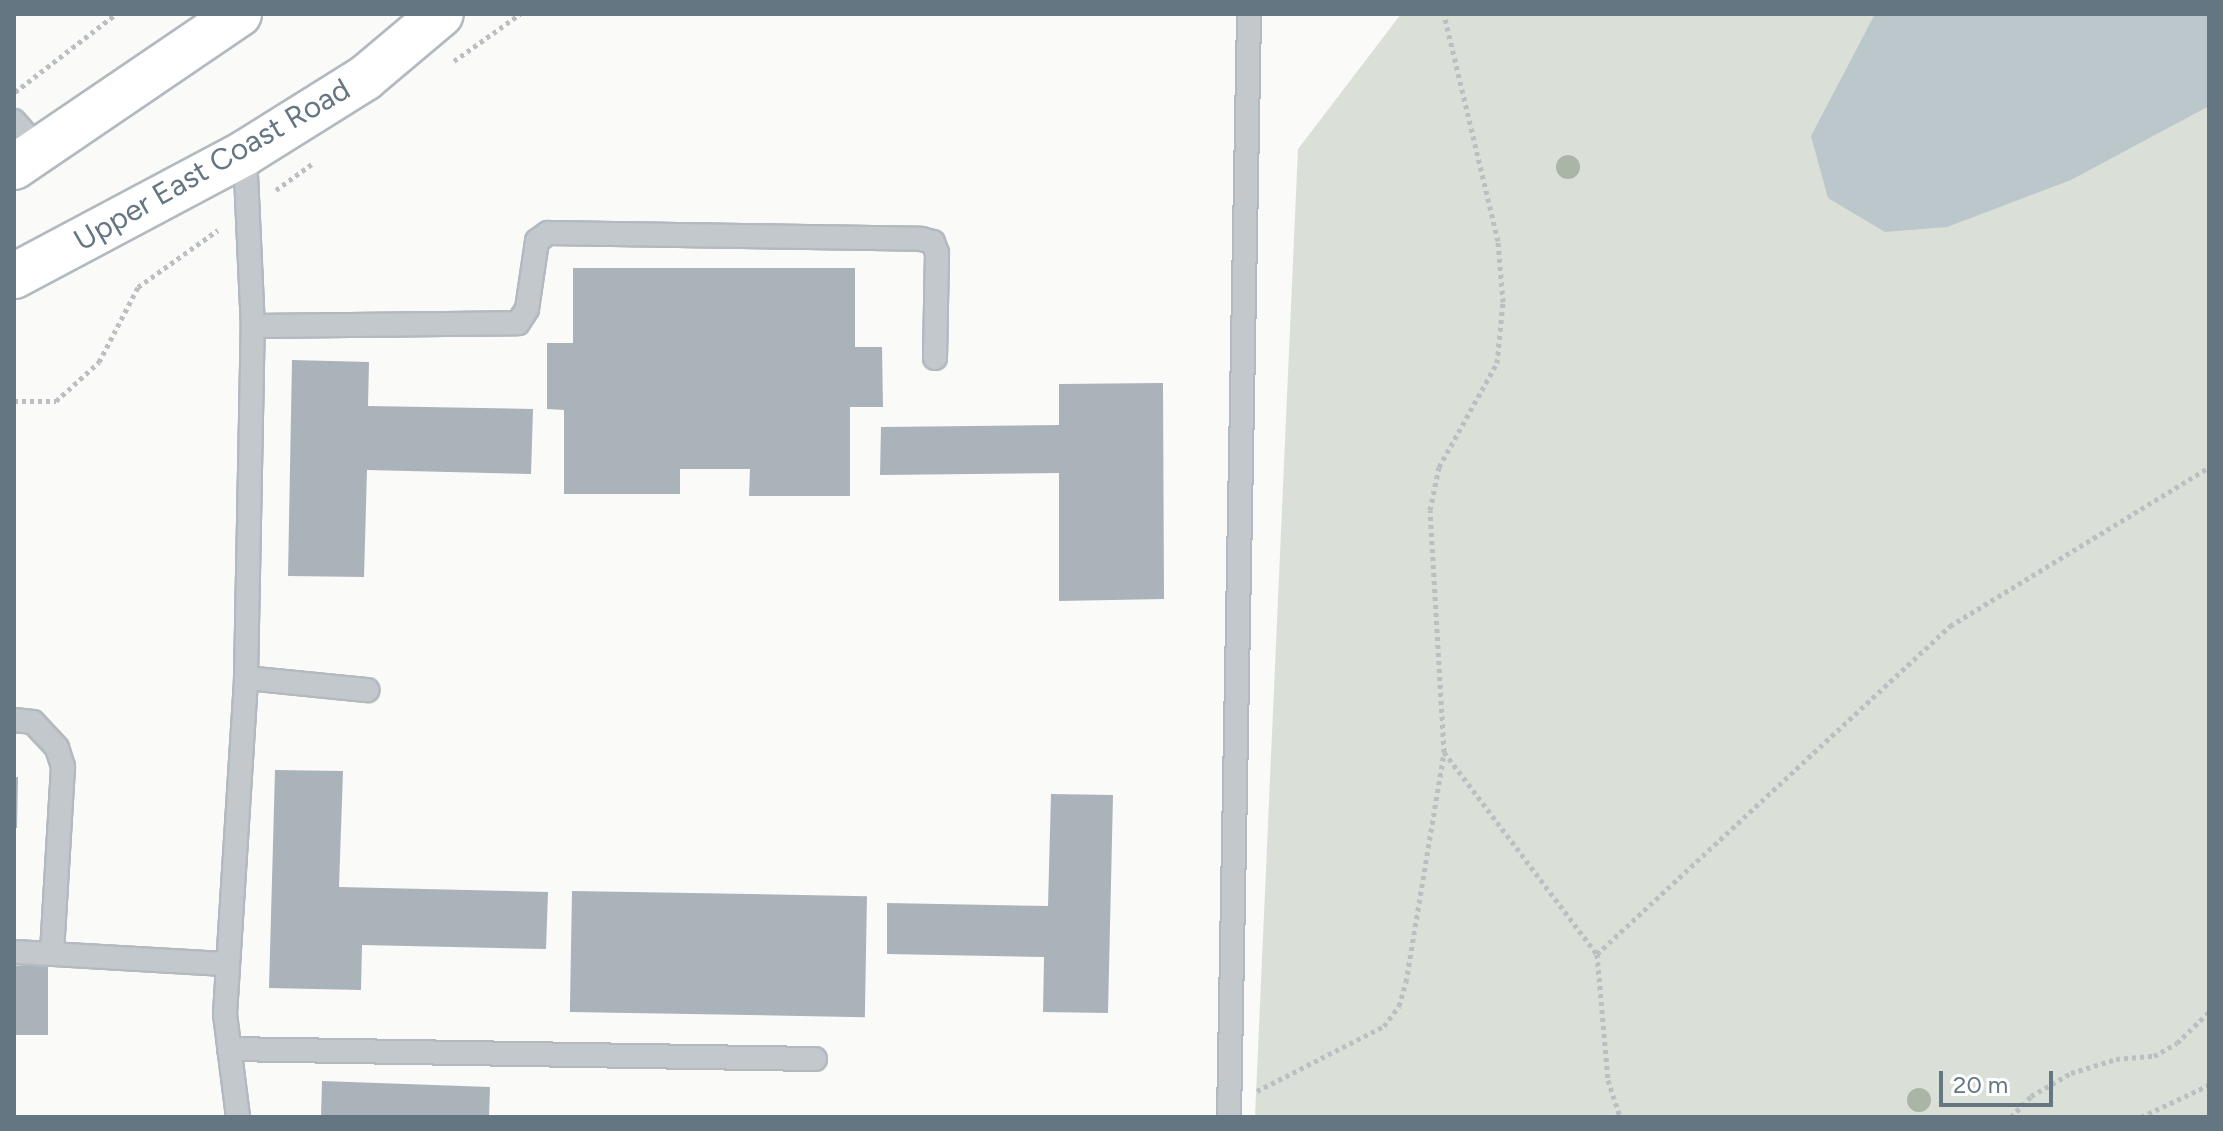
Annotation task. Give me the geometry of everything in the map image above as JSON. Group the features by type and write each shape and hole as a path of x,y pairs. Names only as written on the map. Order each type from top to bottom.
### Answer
{"main road":[{"path":"22,146 239,14"},
{"name":"Upper East Coast Road","path":"14,276 245,153 365,78 441,14"}],"lane":[{"path":"1229,1111 1249,14"},
{"path":"238,1117 229,1049 226,964 246,678 253,326 245,153"},
{"path":"253,326 518,323 527,309 537,241 548,233 921,239 933,242 937,253 935,358"},
{"path":"246,678 367,690"},
{"path":"14,720 33,722 57,748 63,767 52,954"},
{"path":"14,952 226,964"},
{"path":"229,1049 815,1059"}],"path":[{"path":"14,93 116,14"},
{"path":"1229,1111 1364,1041 1399,1006 1444,752 1430,510 1439,467 1497,363 1503,302 1498,241 1444,14"},
{"path":"1597,954 1950,626 2209,467"},
{"path":"1444,752 1597,954 1608,1080 1620,1117"},
{"path":"2011,1117 2031,1096 2071,1073 2116,1059 2154,1056 2177,1043 2209,1012"},
{"path":"2141,1117 2209,1085"}],"shaded area":[{"path":"1401,14 2209,14 2209,1117 1255,1117 1298,149"},
{"path":"1875,14 2209,14 2209,106 2071,180 1947,227 1885,232 1828,198 1811,136"}],"building":[{"path":"573,268 855,268 855,347 882,347 883,407 850,407 850,496 749,496 750,469 680,469 680,494 564,494 564,410 547,409 547,343 573,343"},
{"path":"292,360 369,362 368,406 533,409 531,474 367,470 364,577 288,576"},
{"path":"1163,383 1164,599 1059,601 1059,473 880,475 881,427 1059,425 1059,384"},
{"path":"275,770 343,771 339,887 548,892 546,949 362,945 361,990 269,988"},
{"path":"14,777 18,777 17,828 14,828"},
{"path":"1051,794 1113,795 1108,1013 1043,1012 1044,957 887,954 887,903 1048,906"},
{"path":"572,891 867,896 865,1017 570,1012"},
{"path":"14,966 48,966 48,1035 14,1035"},
{"path":"322,1081 490,1087 489,1117 321,1117"}]}
